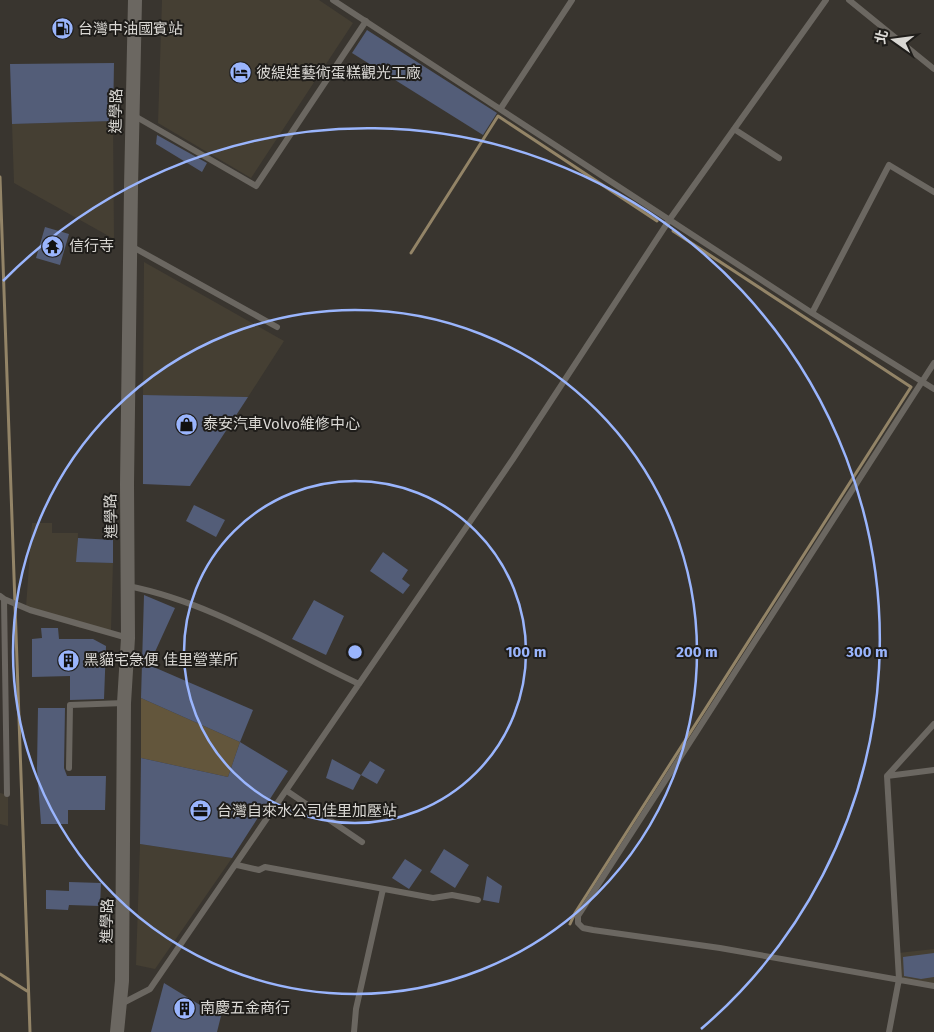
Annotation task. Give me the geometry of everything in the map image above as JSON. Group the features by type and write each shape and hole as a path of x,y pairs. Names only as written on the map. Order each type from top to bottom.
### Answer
{"main road":[{"name":"進學路","path":"117,1032 120,1004 124,703 128,638 127,484 135,0"}],"lane":[{"path":"333,0 812,313 934,390"},
{"path":"501,108 572,0"},
{"path":"120,1004 150,989 287,792 513,459 670,219 826,0"},
{"path":"849,0 934,68"},
{"path":"133,115 256,186 366,21"},
{"path":"734,129 779,158"},
{"path":"812,313 889,165 934,192"},
{"path":"131,246 277,327"},
{"path":"934,363 923,383 578,916 578,923 583,928 593,930 720,948 934,986"},
{"path":"128,586 162,592 188,603 274,640 294,653 359,684"},
{"path":"6,794 2,597 30,610 128,638"},
{"path":"69,768 70,705 124,703"},
{"path":"889,1032 899,979 887,776 934,724"},
{"path":"887,776 934,770"},
{"path":"287,792 362,842"},
{"path":"237,865 259,870 265,867 433,898 452,895 478,900"},
{"path":"354,1032 356,1009 383,889"}],"shaded area":[{"name":"彼緹娃藝術蛋糕觀光工廠","path":"162,0 319,0 353,23 251,178 158,123"},
{"path":"113,121 114,239 14,183 12,124"},
{"path":"144,262 284,341 248,397 143,395"},
{"path":"32,523 52,523 52,533 78,533 77,562 113,563 111,630 80,628 26,607"},
{"path":"141,698 240,742 228,777 141,758"},
{"path":"0,793 8,795 8,826 0,824"},
{"path":"140,844 232,858 155,969 136,965"},
{"path":"934,949 934,986 899,980 898,953"}],"building":[{"path":"367,30 497,113 483,135 352,53"},
{"path":"114,63 113,121 12,124 10,64"},
{"path":"157,135 207,163 202,172 156,144"},
{"name":"信行寺","path":"45,227 69,234 60,265 36,258"},
{"name":"泰安汽車Volvo維修中心","path":"143,395 248,397 190,486 143,484"},
{"path":"194,505 225,520 216,537 186,521"},
{"path":"78,538 113,540 113,563 76,562"},
{"path":"383,552 408,570 402,579 410,585 403,594 370,571"},
{"path":"144,595 175,608 149,665 253,710 240,742 141,698"},
{"path":"314,600 344,616 326,655 292,639"},
{"name":"黑貓宅急便 佳里營業所","path":"41,628 58,628 59,639 93,639 106,646 104,699 70,700 70,676 32,677 32,639 42,638"},
{"path":"38,708 65,708 64,768 67,776 106,776 105,810 68,810 68,824 41,824 37,768"},
{"name":"台灣自來水公司佳里加壓站","path":"240,742 288,771 232,858 140,844 141,758 228,777"},
{"path":"332,759 361,775 353,790 326,778"},
{"path":"370,761 385,770 377,784 361,775"},
{"path":"444,849 469,865 455,888 430,872"},
{"path":"405,859 422,870 409,889 392,878"},
{"path":"487,876 502,886 499,903 483,900"},
{"path":"69,882 101,883 100,906 69,905 68,910 46,909 46,890 69,891"},
{"path":"934,953 934,977 921,979 904,976 903,957"},
{"name":"南慶五金商行","path":"164,983 200,1005 222,1012 217,1032 151,1032"}],"waterway":[{"path":"411,253 498,116 657,221"},
{"path":"0,177 30,1032"},
{"path":"570,924 575,913 911,387 673,231"},
{"path":"0,974 27,991"}],"place":[{"name":"台灣中油國賓站","path":"62,29"},
{"name":"彼緹娃藝術蛋糕觀光工廠","path":"240,73"},
{"name":"信行寺","path":"53,246"},
{"name":"泰安汽車Volvo維修中心","path":"187,424"},
{"name":"黑貓宅急便 佳里營業所","path":"68,660"},
{"name":"台灣自來水公司佳里加壓站","path":"201,811"},
{"name":"南慶五金商行","path":"184,1008"}]}
